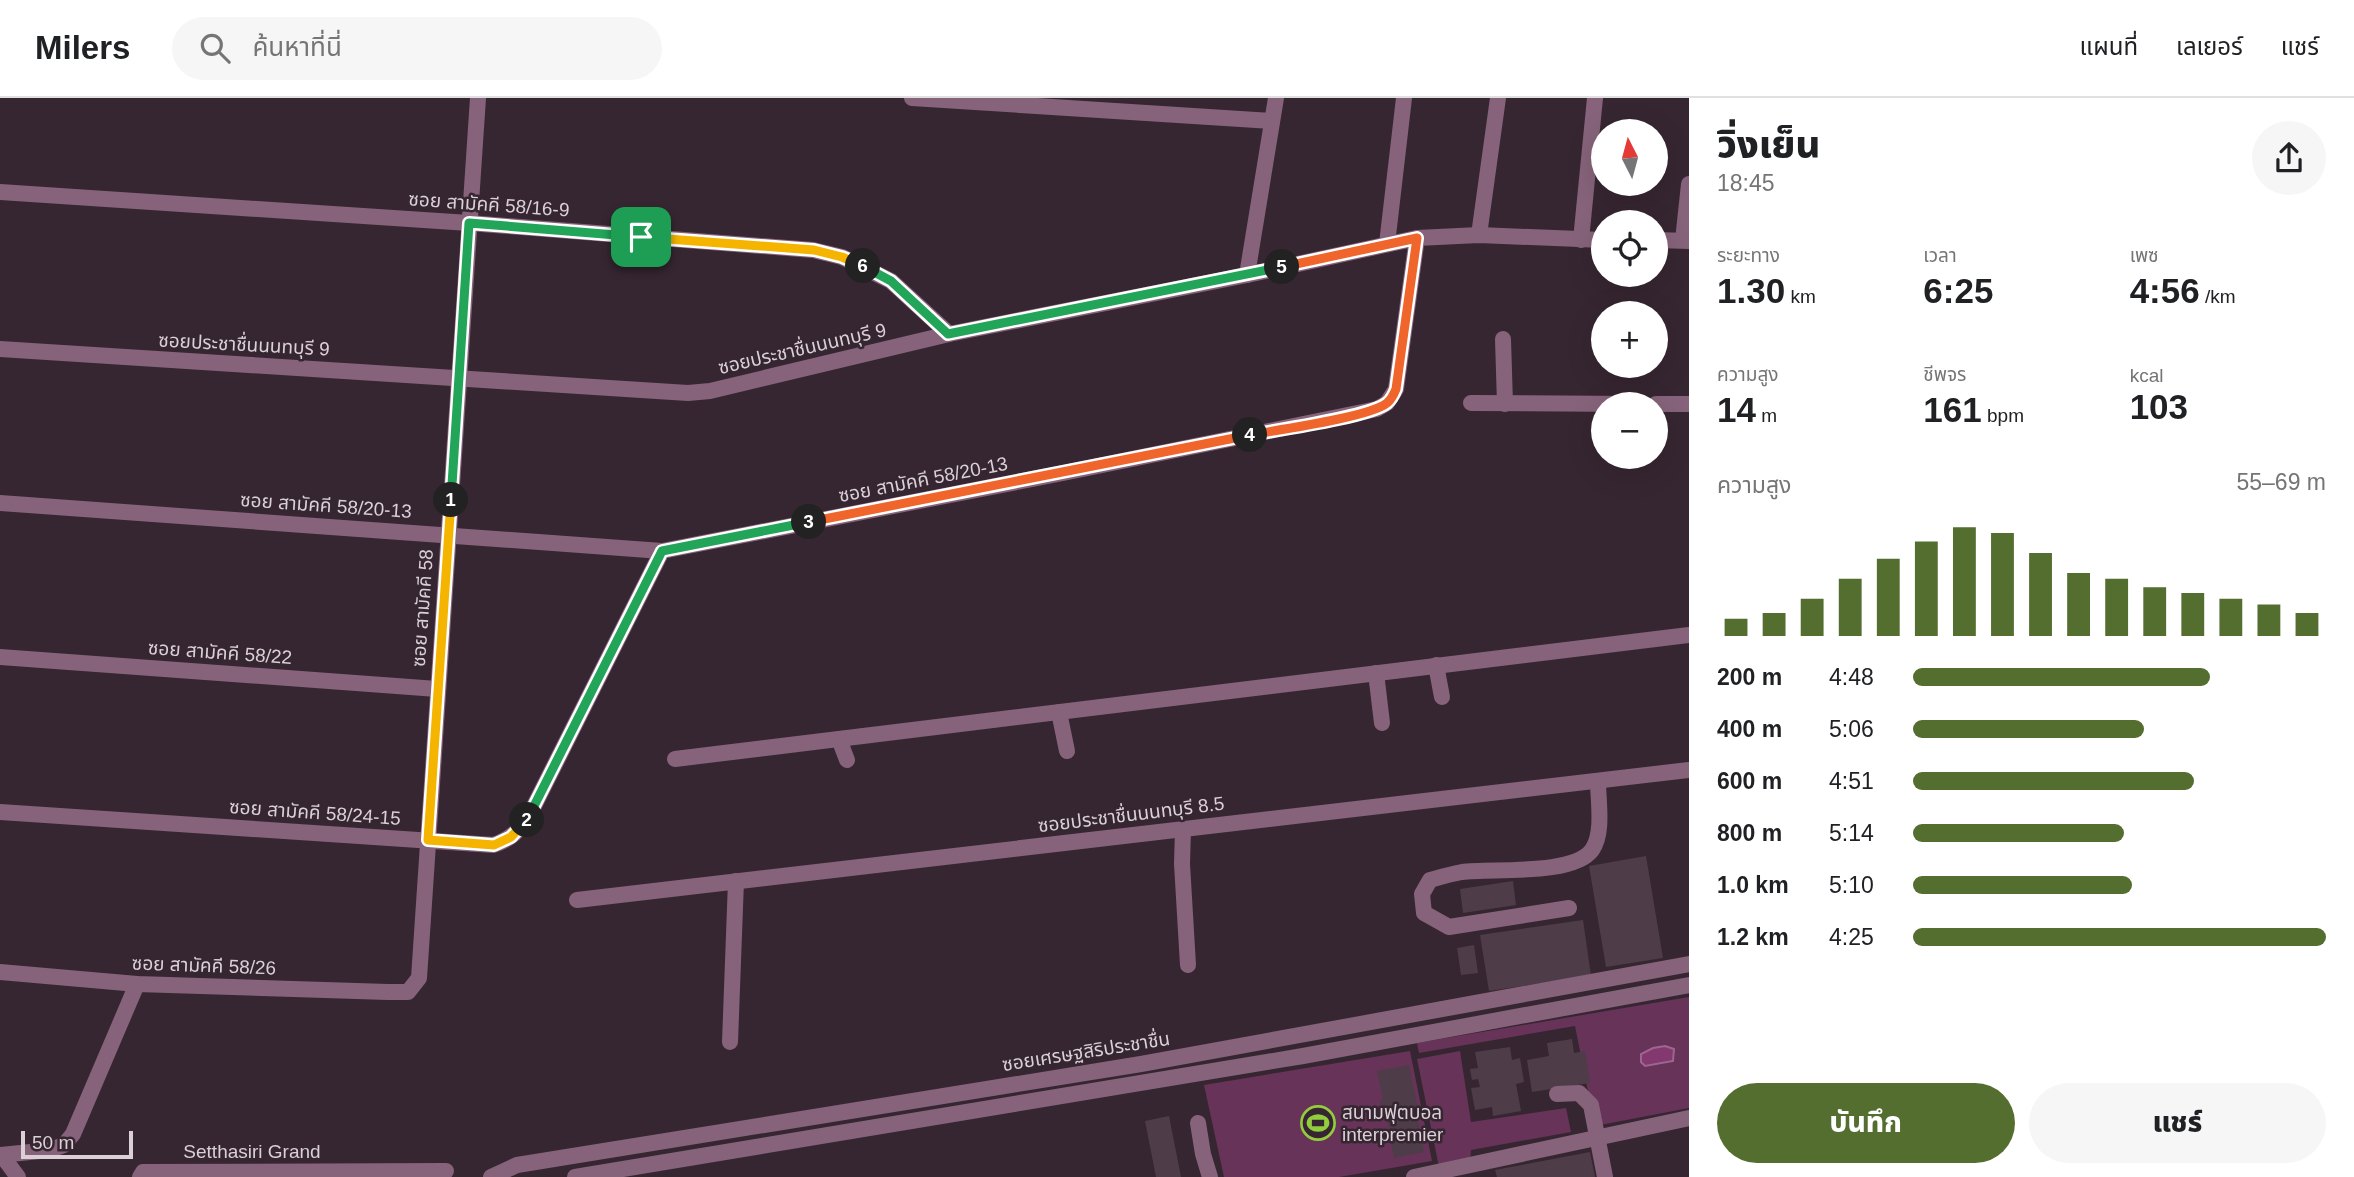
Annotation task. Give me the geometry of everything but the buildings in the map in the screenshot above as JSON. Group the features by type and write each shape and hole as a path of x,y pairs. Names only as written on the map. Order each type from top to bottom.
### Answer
{"street":[{"name":"ซอย สามัคคี 58","path":"408,992 419,978 478,98"},
{"path":"912,98 1272,121"},
{"path":"1247,275 1276,98"},
{"path":"1387,244 1404,98"},
{"path":"1479,235 1498,98"},
{"path":"1581,240 1595,98"},
{"path":"1668,240 1686,241 1689,184"},
{"name":"ซอย สามัคคี 58/16-9","path":"0,192 469,223 814,250 842,257 891,281 948,334"},
{"name":"ซอยประชาชื่นนนทบุรี 9","path":"0,349 688,393 710,391 948,334 1247,275 1417,238 1479,235 1591,240"},
{"name":"ซอย สามัคคี 58/20-13","path":"0,503 662,551 1377,409 1387,403 1396,389 1417,238"},
{"path":"1503,339 1505,404"},
{"path":"1471,403 1591,404"},
{"path":"1668,404 1689,404"},
{"name":"ซอย สามัคคี 58/24-15","path":"0,811 494,845 504,842 518,831 528,818 662,551"},
{"path":"675,759 1689,635"},
{"name":"ซอย สามัคคี 58/22","path":"0,657 437,689"},
{"path":"1436,666 1442,697"},
{"path":"1376,673 1382,723"},
{"path":"1059,712 1067,751"},
{"path":"839,739 847,760"},
{"name":"ซอยประชาชื่นนนทบุรี 8.5","path":"578,900 1689,770"},
{"path":"1569,908 1449,927 1424,913 1422,894 1430,880 1461,872 1535,870 1580,861 1593,849 1598,830 1598,781"},
{"path":"1183,830 1182,864 1188,965"},
{"path":"730,1042 736,881"},
{"name":"ซอยเศรษฐสิริประชาชื่น","path":"492,1177 517,1165 1142,1063 1689,964"},
{"name":"ซอย สามัคคี 58/26","path":"0,972 136,984 408,992"},
{"path":"18,1177 2,1155 50,1150 65,1145 73,1133 136,984"},
{"name":"ซอยเศรษฐสิริประชาชื่น","path":"575,1177 1303,1056 1689,985"},
{"path":"1557,1094 1580,1093 1591,1105 1605,1177"},
{"path":"1414,1177 1483,1169 1599,1137 1689,1118"},
{"path":"1198,1123 1210,1177"},
{"name":"Setthasiri Grand","path":"140,1177 143,1172 368,1174 446,1171"}],"shaded area":[{"path":"1689,997 1689,1108 1595,1126 1575,1026 1419,1053 1417,1043"},
{"path":"1665,1046 1674,1049 1673,1061 1645,1066 1641,1062 1641,1054"},
{"name":"สนามฟุตบอล interpremier","path":"1410,1051 1432,1161 1339,1177 1224,1177 1204,1085"},
{"path":"1460,1051 1471,1122 1566,1108 1571,1132 1471,1150 1470,1163 1439,1167 1417,1059"}],"place":[{"name":"สนามฟุตบอล interpremier","path":"1318,1123"}],"route":[{"path":"469,223 641,237 814,250 842,257 891,281 948,334 1247,275 1417,238 1396,389 1387,403 1365,412 662,551 528,818 518,831 504,842 494,845 428,840 469,223"}]}
